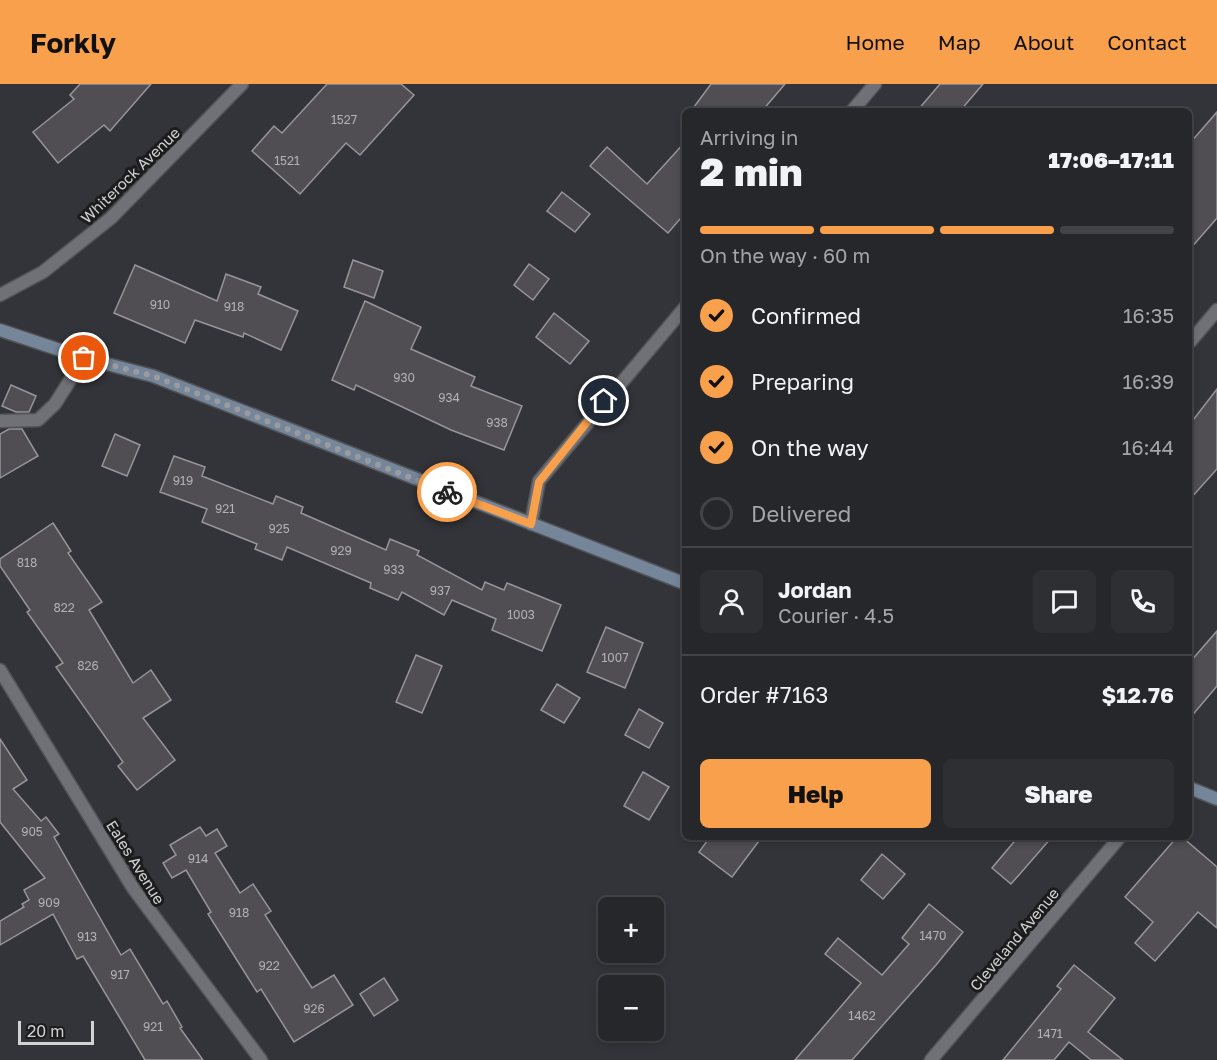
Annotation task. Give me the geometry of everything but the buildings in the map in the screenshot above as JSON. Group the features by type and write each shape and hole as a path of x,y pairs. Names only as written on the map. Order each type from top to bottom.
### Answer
{"main road":[{"path":"0,330 84,358 153,376 682,582"},
{"path":"1192,789 1217,799"}],"street":[{"path":"855,108 875,84"},
{"name":"Whiterock Avenue","path":"0,295 43,272 111,218 239,85"},
{"path":"1192,340 1217,310"},
{"path":"531,524 539,482 682,311"},
{"path":"0,420 38,420 55,404 84,358"},
{"name":"Eales Avenue","path":"0,670 133,888 261,1060"},
{"name":"Cleveland Avenue","path":"931,1060 1117,840"}],"way so far":[{"path":"84,358 153,376 246,415 447,492"}],"route":[{"path":"447,492 531,524 539,482 604,401"}]}
